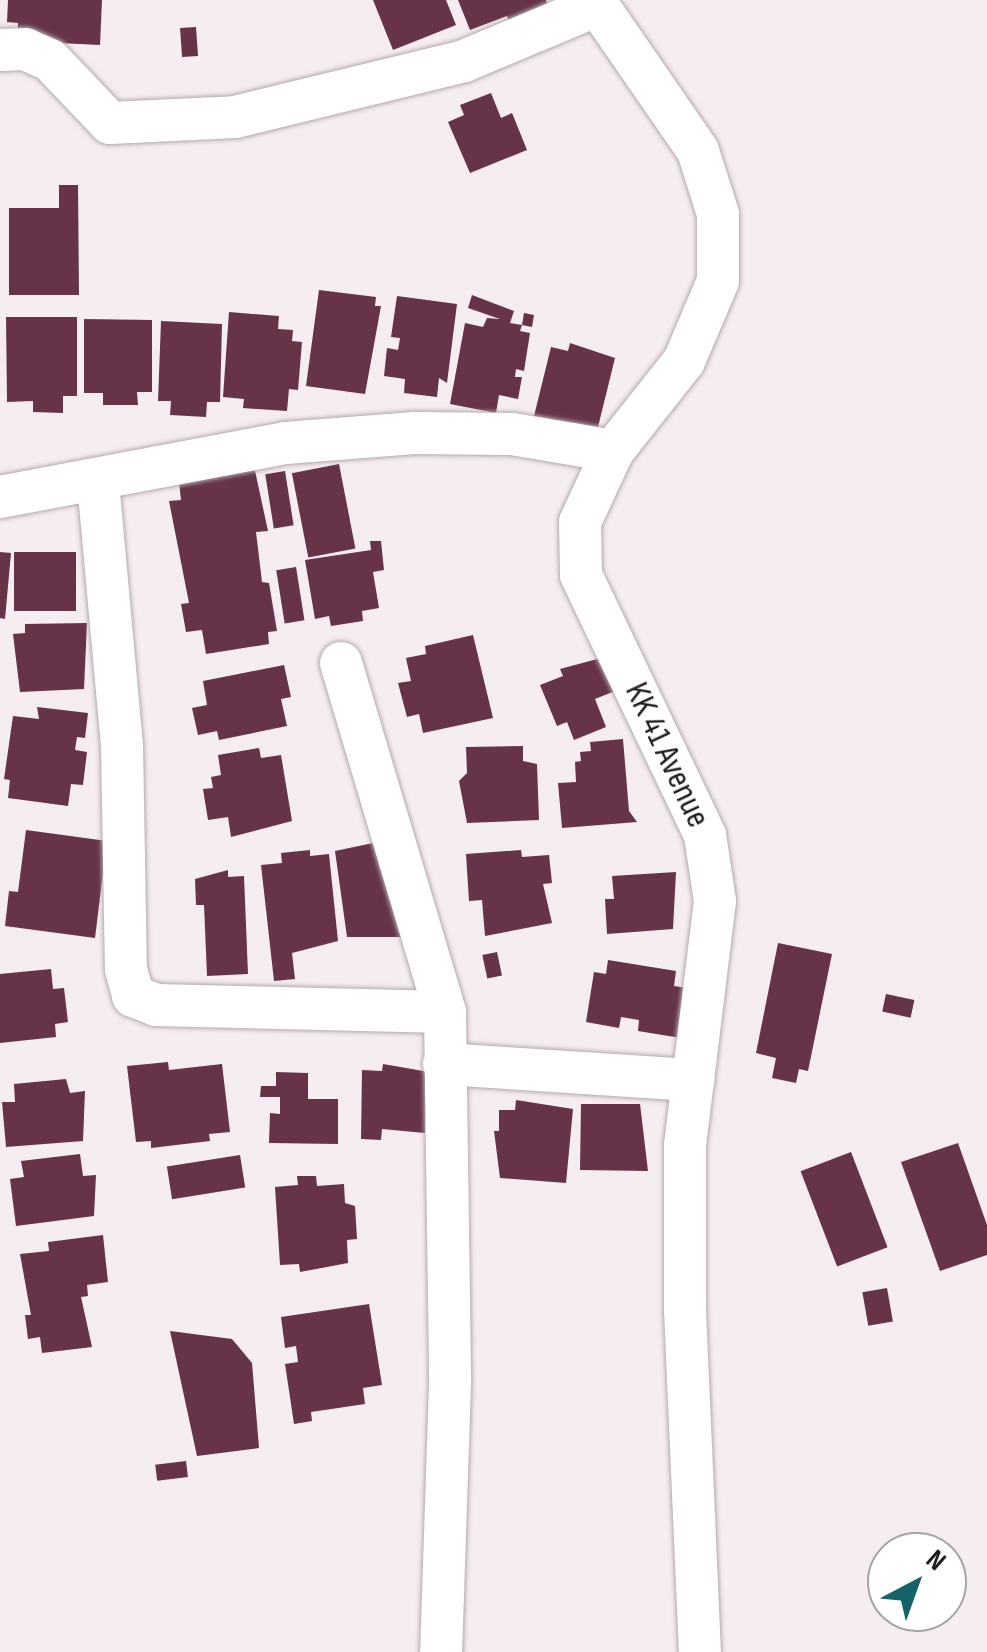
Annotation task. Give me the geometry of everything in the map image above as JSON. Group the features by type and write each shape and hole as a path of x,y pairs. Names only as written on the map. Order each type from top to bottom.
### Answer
{"street":[{"path":"0,50 25,49 50,60 110,123 236,117 464,61 596,2"},
{"name":"KK 41 Avenue","path":"596,2 698,151 718,214 718,281 684,361 613,452 580,522 581,575 705,835 715,901 686,1146 685,1310 700,1652"},
{"path":"0,497 98,482 285,444 415,434 512,434 613,452"},
{"path":"98,482 122,744 126,968 133,996 156,1005 446,1012"},
{"path":"341,663 446,1012 450,1384 442,1652"},
{"path":"444,1064 693,1080"}],"building":[{"path":"8,0 102,0 100,45 17,41 18,23 7,22"},
{"path":"373,0 446,0 456,25 393,50"},
{"path":"458,0 546,0 550,11 511,26 507,16 470,30"},
{"path":"196,27 198,56 182,57 180,28"},
{"path":"491,93 501,118 512,113 527,150 470,173 448,122 464,115 460,105"},
{"path":"59,185 78,185 79,295 9,295 9,208 59,208"},
{"path":"319,290 376,297 375,306 381,306 365,394 306,386"},
{"path":"472,295 514,311 510,323 522,325 520,331 530,333 524,371 516,369 515,377 522,377 518,399 499,395 496,413 450,404 465,323 483,327 487,318 500,319 468,308"},
{"path":"397,296 457,304 447,383 439,378 437,397 404,393 405,379 384,376 387,348 398,350 400,338 391,337"},
{"path":"229,312 279,316 278,329 293,330 292,341 302,342 298,390 289,389 287,411 243,408 244,399 223,397"},
{"path":"524,313 534,315 532,327 522,325"},
{"path":"6,317 77,317 77,396 63,396 63,413 33,412 33,401 7,402"},
{"path":"84,319 152,320 152,392 137,392 138,405 103,405 103,393 84,393"},
{"path":"161,321 222,324 220,402 207,402 206,417 170,415 171,401 158,401"},
{"path":"570,343 615,358 598,427 534,416 551,347 568,351"},
{"path":"339,464 355,548 308,558 292,473"},
{"path":"254,466 268,531 256,532 262,582 269,583 277,631 268,632 269,644 206,654 202,630 186,632 181,604 189,603 169,501 181,500 178,473"},
{"path":"285,471 294,525 274,528 265,474"},
{"path":"370,541 381,541 384,570 373,572 379,608 362,611 363,621 331,626 329,616 315,619 305,560 371,550"},
{"path":"0,552 11,553 5,619 0,618"},
{"path":"14,552 76,552 76,611 14,611"},
{"path":"296,567 304,620 285,623 276,570"},
{"path":"87,623 84,689 20,692 13,634 25,633 25,624"},
{"path":"473,635 493,718 423,733 419,714 407,717 398,683 411,681 406,658 426,654 425,646"},
{"path":"601,658 615,691 595,699 606,727 574,740 567,722 557,726 540,685 563,676 560,669"},
{"path":"284,665 291,697 281,699 287,726 219,740 217,731 198,735 192,708 207,705 203,681"},
{"path":"37,707 88,713 85,738 77,737 75,750 87,752 83,785 71,784 68,806 8,798 10,780 4,779 13,716 39,719"},
{"path":"623,739 629,811 637,822 562,828 558,783 576,782 575,762 581,761 580,752 591,751 590,742"},
{"path":"523,746 523,761 537,764 539,820 467,823 459,781 467,773 466,747"},
{"path":"259,748 261,758 281,755 292,821 231,837 228,817 208,820 203,789 213,788 211,777 221,775 218,755"},
{"path":"26,830 107,841 95,938 5,926 9,891 18,892"},
{"path":"373,843 401,937 347,937 335,851"},
{"path":"310,850 310,856 329,854 338,941 292,953 295,979 274,981 261,865 282,863 281,853"},
{"path":"521,850 522,857 549,855 552,883 543,884 552,923 485,936 482,900 469,901 466,854"},
{"path":"228,870 228,877 244,876 248,974 207,976 204,905 196,905 195,879"},
{"path":"676,872 673,929 607,934 605,899 614,899 612,876"},
{"path":"778,943 832,954 808,1071 799,1069 796,1083 772,1078 776,1058 756,1053"},
{"path":"497,952 502,975 487,979 482,955"},
{"path":"608,960 676,971 674,986 688,988 681,1038 638,1031 639,1020 621,1017 619,1028 586,1022 594,972 606,974"},
{"path":"51,969 53,989 64,988 68,1022 55,1024 56,1037 0,1043 0,974"},
{"path":"886,994 914,1000 911,1018 882,1012"},
{"path":"168,1062 169,1070 222,1064 230,1132 209,1134 210,1141 151,1148 151,1141 136,1142 127,1066"},
{"path":"383,1064 429,1072 425,1133 382,1129 381,1140 361,1139 362,1070 382,1071"},
{"path":"276,1072 308,1073 308,1099 338,1099 338,1144 269,1143 270,1113 280,1114 280,1097 260,1097 261,1086 276,1086"},
{"path":"66,1079 70,1093 85,1091 83,1141 6,1147 2,1102 15,1102 14,1084"},
{"path":"516,1100 573,1109 566,1183 500,1178 494,1131 499,1131 499,1110 515,1110"},
{"path":"581,1104 640,1104 648,1171 580,1170"},
{"path":"958,1143 987,1225 987,1255 940,1271 901,1162"},
{"path":"851,1152 888,1247 837,1267 801,1171"},
{"path":"80,1154 83,1176 96,1175 94,1216 16,1226 10,1179 24,1177 21,1161"},
{"path":"240,1155 245,1188 172,1199 167,1167"},
{"path":"297,1176 316,1176 317,1186 344,1184 345,1203 355,1206 357,1239 347,1240 348,1263 300,1272 299,1264 280,1265 275,1187 298,1185"},
{"path":"103,1235 108,1282 87,1285 88,1296 81,1297 92,1347 42,1353 40,1337 28,1339 25,1315 31,1315 20,1254 49,1251 48,1242"},
{"path":"887,1288 893,1321 868,1326 862,1292"},
{"path":"369,1304 382,1385 363,1388 365,1404 311,1412 312,1421 294,1424 285,1364 298,1362 296,1346 285,1348 281,1317"},
{"path":"170,1331 232,1339 252,1363 259,1448 197,1456"},
{"path":"186,1461 188,1477 157,1481 155,1465"}]}
